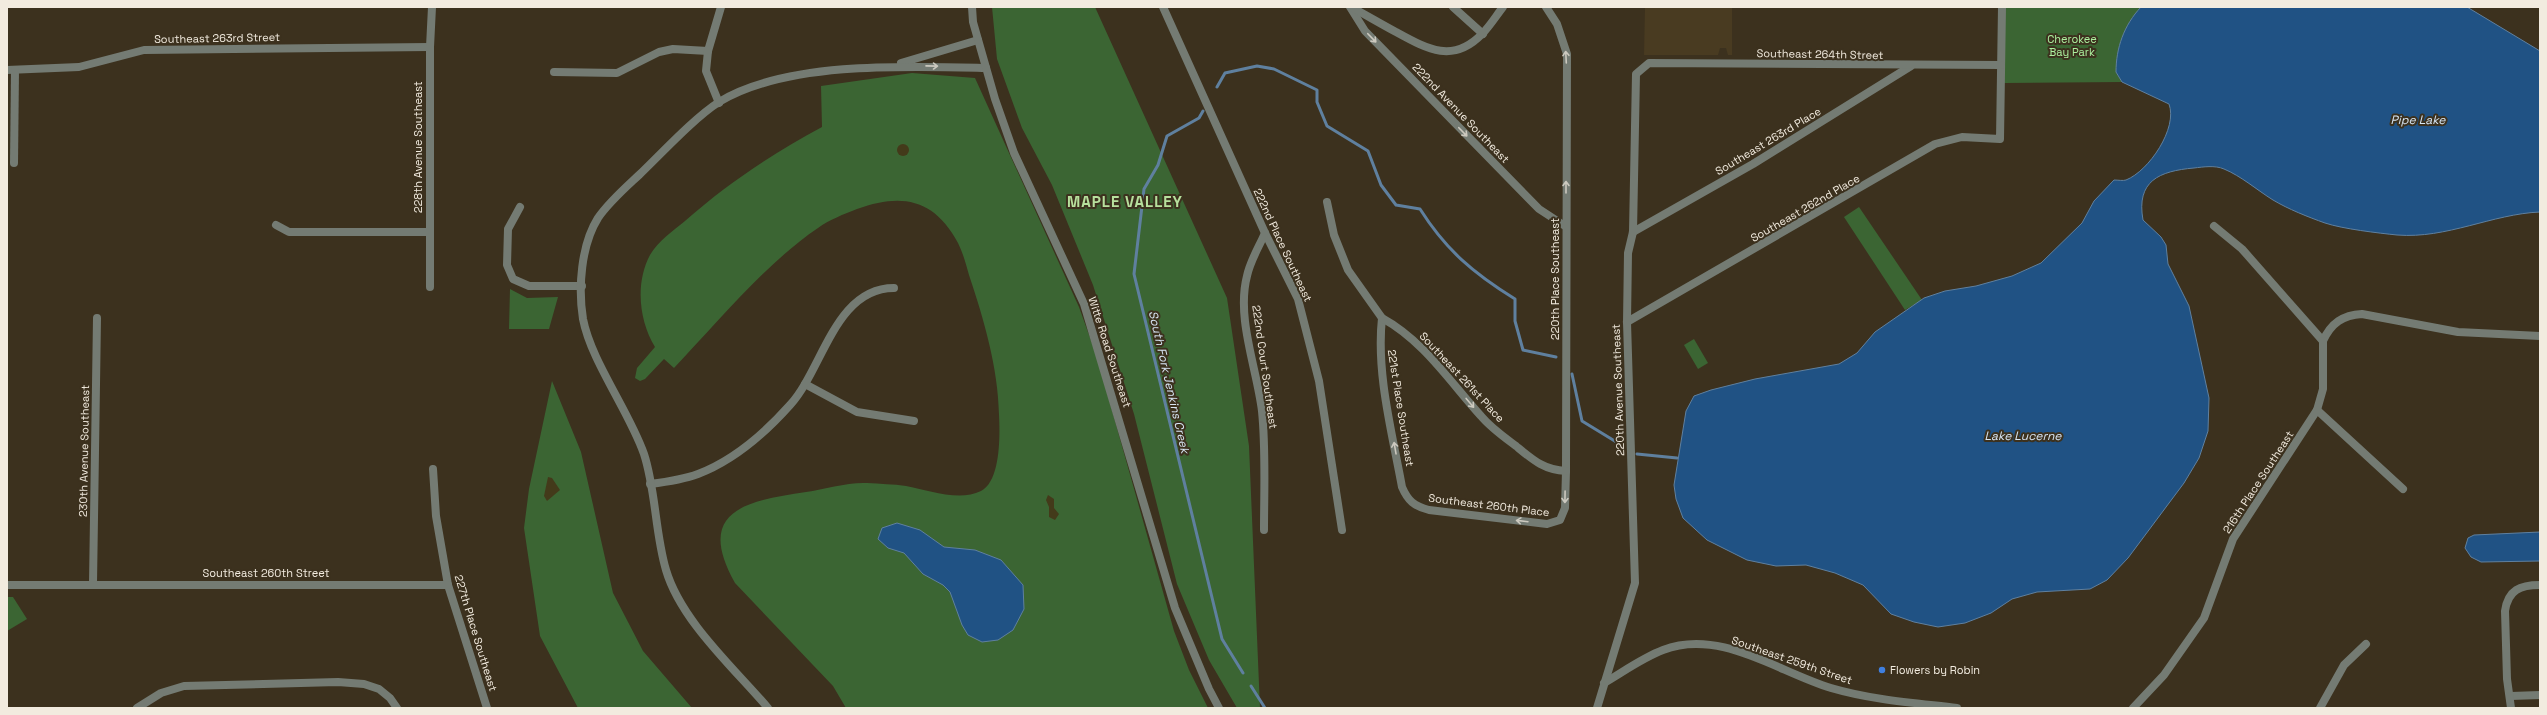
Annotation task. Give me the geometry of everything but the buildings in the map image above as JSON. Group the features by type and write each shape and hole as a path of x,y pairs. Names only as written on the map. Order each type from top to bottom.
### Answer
{"street":[{"name":"228th Avenue Southeast","path":"430,287 430,47 432,7"},
{"path":"719,103 707,76 708,51 721,7"},
{"name":"Witte Road Southeast","path":"972,7 978,40 986,68 1014,153 1084,304 1175,608 1219,708"},
{"name":"222nd Place Southeast","path":"1163,7 1265,234 1298,299 1311,342 1342,530"},
{"path":"1350,7 1432,50 1442,52 1459,49 1483,34 1503,7"},
{"name":"222nd Avenue Southeast","path":"1350,7 1365,31 1538,209 1566,226"},
{"path":"1453,7 1483,34"},
{"name":"220th Place Southeast","path":"1546,7 1562,38 1567,54 1566,472 1565,508 1560,520"},
{"path":"2001,65 2002,7"},
{"path":"893,65 978,40"},
{"name":"Southeast 263rd Street","path":"11,70 79,67 144,50 430,47"},
{"path":"554,72 617,72 658,52 673,49 708,51"},
{"name":"Southeast 264th Street","path":"1640,68 1649,63 1912,66 2001,65"},
{"path":"768,708 685,612 674,592 666,571 645,457 635,431 595,350 584,320 582,286 588,241 602,214 620,192 667,148 719,103 760,86 799,76 893,65 986,68"},
{"name":"Southeast 262nd Place","path":"1627,322 1935,144 1962,137 2000,139 2001,65"},
{"name":"Southeast 263rd Place","path":"1633,232 1753,164 1912,66"},
{"name":"220th Avenue Southeast","path":"1597,708 1635,583 1627,322 1628,253 1633,232 1634,81 1640,68"},
{"path":"11,70 14,163"},
{"path":"1327,202 1334,235 1348,270 1382,318"},
{"path":"520,207 508,229 507,265 513,279 529,286 582,286"},
{"path":"276,225 289,232 429,232"},
{"path":"2214,226 2242,249 2323,341 2328,331 2337,321 2352,314 2362,314 2458,332 2540,336"},
{"name":"222nd Court Southeast","path":"1264,530 1265,468 1262,411 1250,350 1245,300 1247,275 1265,234"},
{"path":"650,484 697,474 725,459 772,424 791,405 805,384 840,322 854,303 872,292 894,288"},
{"name":"230th Avenue Southeast","path":"93,584 97,318"},
{"name":"Southeast 261st Place","path":"1382,318 1403,331 1436,362 1487,423 1540,466 1553,471 1566,472"},
{"name":"221st Place Southeast","path":"1382,318 1380,341 1388,410 1402,487"},
{"name":"216th Place Southeast","path":"2133,708 2164,675 2204,618 2232,539 2317,410 2323,389 2323,341"},
{"path":"805,384 857,412 914,422"},
{"path":"2317,410 2403,488"},
{"name":"227th Place Southeast","path":"433,468 436,516 448,585 487,708"},
{"name":"Southeast 260th Place","path":"1402,487 1413,504 1429,510 1547,524 1560,520"},
{"name":"Southeast 260th Street","path":"7,585 448,585"},
{"path":"2511,708 2511,696 2507,680 2504,612 2506,601 2514,590 2525,585 2540,585"},
{"name":"Southeast 259th Street","path":"1604,683 1663,650 1701,644 1738,651 1813,682 1852,693 1957,708"},
{"path":"2320,708 2344,665 2366,644"},
{"path":"137,708 161,693 184,686 338,682 364,684 379,689 390,698 397,708"},
{"path":"2511,696 2540,695"}],"shaded area":[{"path":"1645,7 1732,7 1732,55 1728,55 1726,48 1720,48 1718,55 1644,55"}],"green space":[{"path":"992,7 1095,7 1227,298 1249,446 1260,708 1237,708 1209,660 1177,584 1134,414 1093,285 1052,185 1022,128 997,59"},
{"name":"Cherokee Bay Park","path":"2003,7 2141,7 2116,72 2122,82 2004,83"},
{"path":"912,73 975,78 1079,307 1097,357 1174,631 1189,670 1208,708 846,708 833,686 735,583 724,558 720,539 724,524 733,514 747,506 764,500 860,483 901,485 953,495 972,494 981,491 988,486 996,468 999,445 998,397 993,361 980,309 960,247 949,228 938,216 927,208 915,203 888,201 857,209 827,222 799,242 761,276 674,368 664,359 645,379 640,381 635,378 637,368 655,347 645,326 642,314 641,290 645,266 657,245 701,207 734,182 768,159 822,127 821,86"},
{"path":"1859,207 1922,300 1905,310 1844,217"},
{"path":"510,289 527,298 558,297 549,329 509,329"},
{"path":"1694,339 1708,363 1698,369 1684,345"},
{"path":"552,381 581,452 613,593 643,651 692,708 578,708 540,636 524,528 529,489"},
{"path":"7,597 13,597 27,619 7,631"}],"sand":[{"path":"901,144 905,144 909,150 905,156 901,156 897,152 897,148"},
{"path":"548,477 552,478 560,490 547,501 544,496"},
{"path":"1048,495 1054,499 1054,508 1059,514 1055,520 1049,517 1049,507 1046,500"}],"water":[{"name":"Lake Lucerne","path":"2141,7 2467,7 2540,51 2540,212 2504,217 2434,233 2397,235 2341,227 2325,223 2292,210 2267,196 2237,175 2217,167 2181,169 2161,175 2153,180 2147,187 2143,196 2143,220 2161,237 2166,245 2168,264 2189,306 2209,398 2208,431 2199,458 2184,483 2128,558 2107,580 2090,589 2037,592 2012,599 1991,613 1965,623 1938,627 1914,622 1891,614 1863,585 1835,573 1806,565 1776,566 1747,560 1707,540 1683,518 1676,499 1674,485 1686,411 1694,396 1711,390 1755,379 1839,364 1857,353 1875,332 1924,298 1945,291 1976,286 2012,276 2041,263 2082,223 2094,201 2114,180 2125,180 2144,168 2160,148 2169,125 2171,114 2169,104 2122,82 2116,72 2116,63 2122,37 2130,21"},
{"path":"897,523 920,530 944,547 975,550 1001,560 1023,585 1024,609 1013,630 998,640 982,642 968,635 962,625 950,592 943,585 923,574 904,553 888,548 878,539 882,528"},
{"path":"2540,532 2540,561 2481,562 2471,557 2465,548 2468,538 2474,535"}],"waterway":[{"name":"South Fork Jenkins Creek","path":"1217,87 1225,73 1257,66 1274,69 1317,90 1317,102 1327,126 1368,151 1381,185 1396,205 1420,209 1450,249 1473,270 1515,299 1515,321 1523,350 1556,357"},
{"name":"South Fork Jenkins Creek","path":"1203,111 1199,118 1167,136 1158,165 1144,189 1134,274 1222,639 1243,673"},
{"name":"South Fork Jenkins Creek","path":"1572,374 1582,421 1618,443"},
{"name":"South Fork Jenkins Creek","path":"1637,454 1677,458"},
{"name":"South Fork Jenkins Creek","path":"1251,686 1265,708"}],"place":[{"name":"Flowers by Robin","path":"1882,670"}],"district":[{"name":"MAPLE VALLEY","path":"1125,201"}],"water label":[{"name":"Pipe Lake","path":"2418,120"}]}
